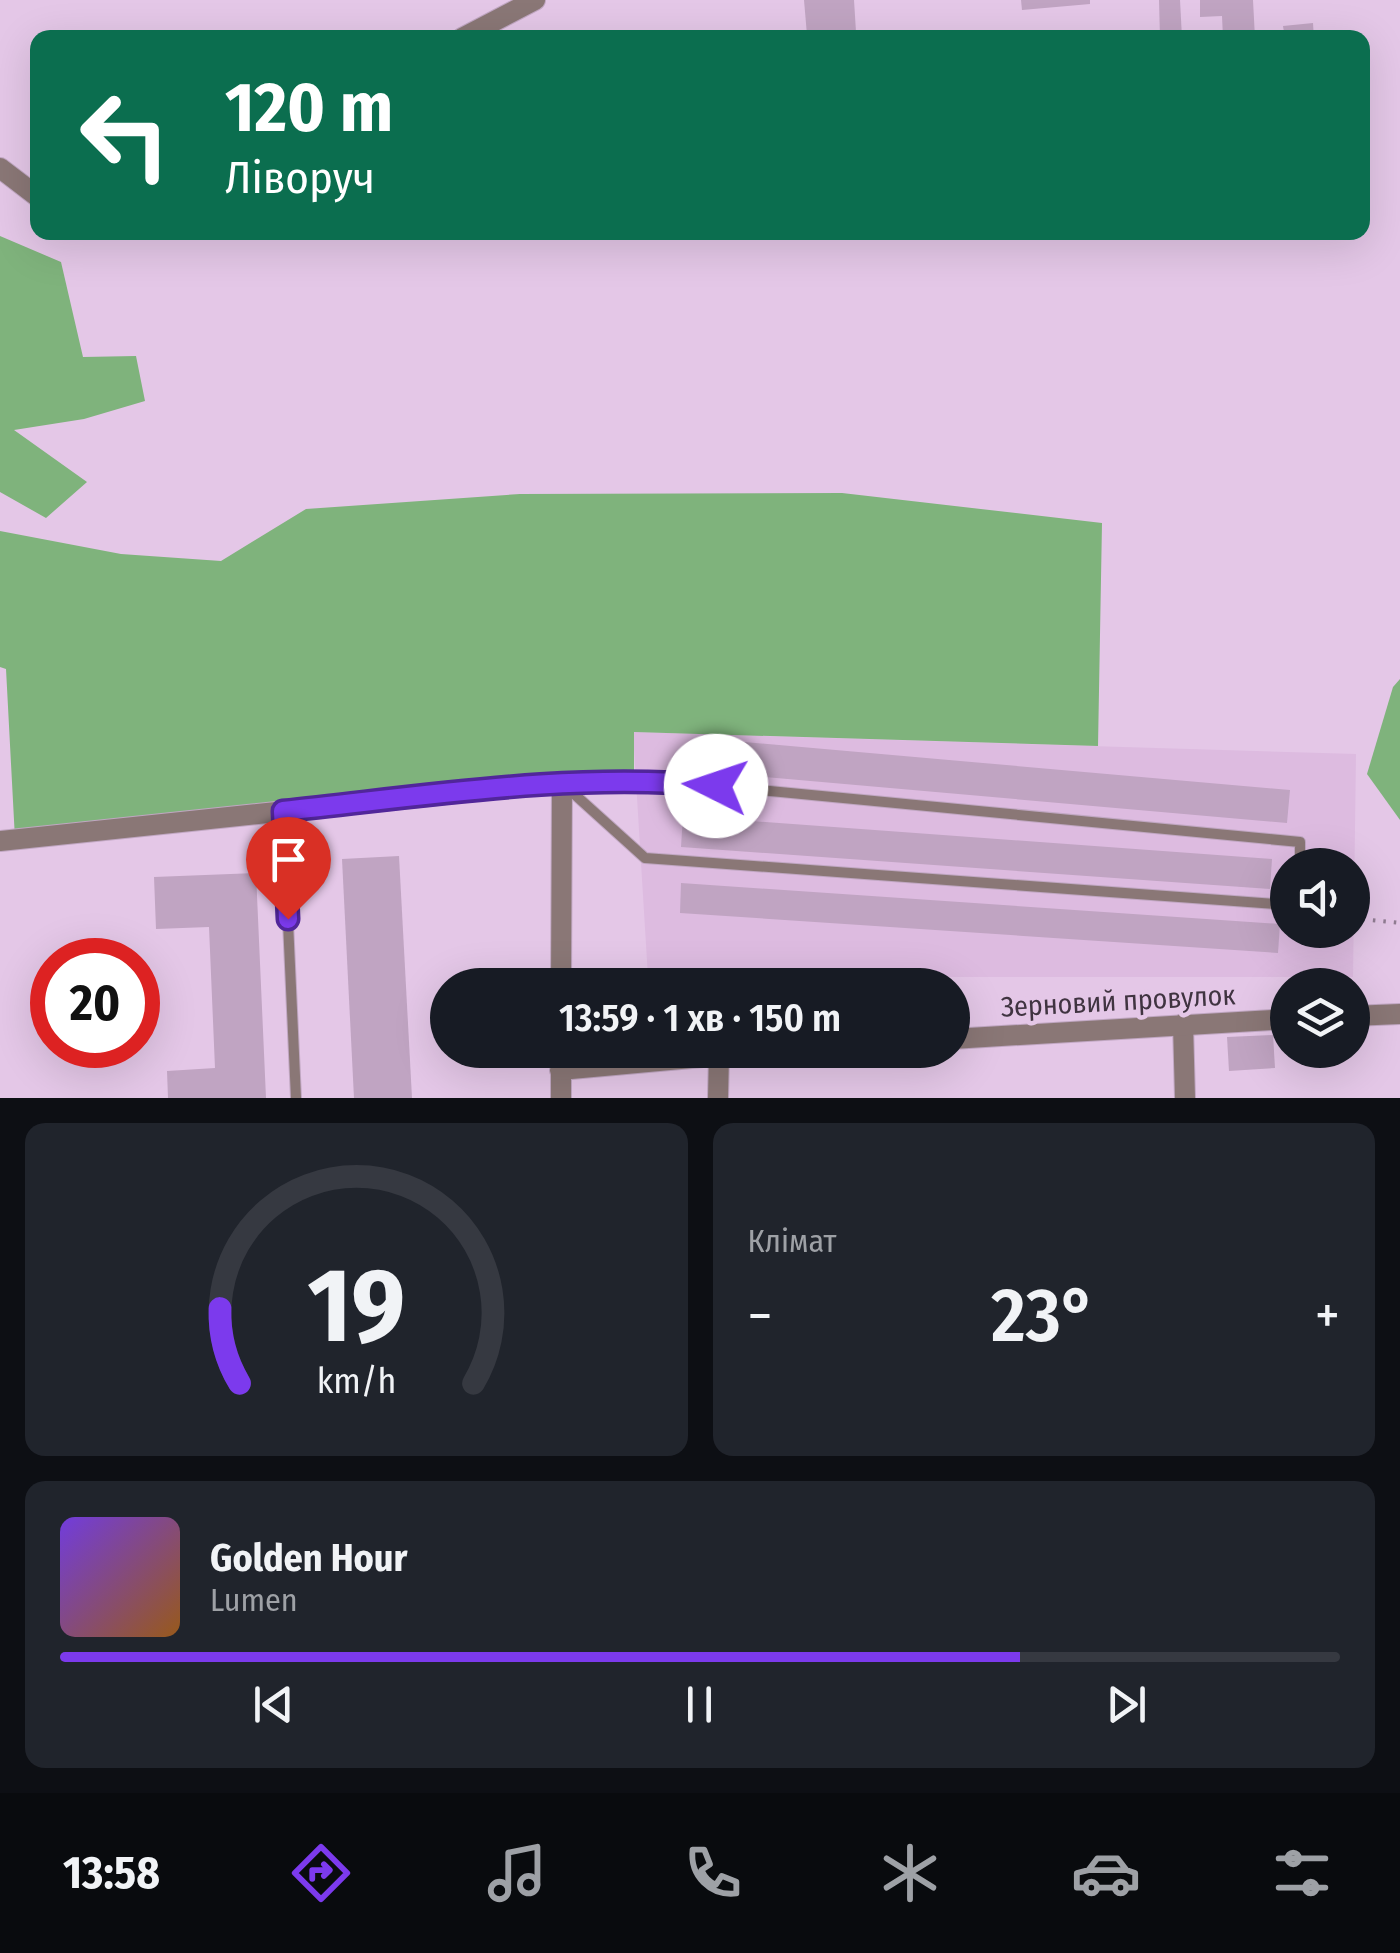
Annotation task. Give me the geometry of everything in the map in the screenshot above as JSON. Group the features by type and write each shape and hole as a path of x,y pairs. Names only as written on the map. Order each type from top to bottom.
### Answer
{"street":[{"path":"477,30 535,0"},
{"path":"0,168 30,191"},
{"path":"0,841 562,782 561,968"},
{"path":"1370,1015 1400,1014"},
{"name":"Зерновий провулок","path":"970,1038 1270,1020"},
{"path":"1183,1024 1184,1098"},
{"path":"560,1068 562,1098"},
{"path":"718,1068 718,1098"}],"lane":[{"path":"562,782 677,782 1300,842 1300,848"},
{"path":"562,782 645,858 1270,904"},
{"path":"283,811 296,1098"}],"path":[{"path":"1370,920 1400,922"}],"shaded area":[{"path":"633,732 1356,754 1355,848 1270,848 1270,948 1353,948 1353,968 1270,968 1270,977 970,977 970,968 647,968"}],"green space":[{"path":"0,236 61,262 83,357 136,356 145,401 84,419 14,430 87,482 46,518 0,492"},
{"path":"842,493 1102,523 1098,746 634,732 634,782 562,782 15,839 6,669 0,667 0,531 121,554 221,561 306,509 520,494"},
{"path":"1400,679 1400,820 1367,774 1393,687"}],"building":[{"path":"804,0 854,0 856,30 807,30"},
{"path":"1021,0 1090,0 1090,4 1022,10"},
{"path":"1159,0 1180,0 1182,30 1160,30"},
{"path":"1200,0 1253,0 1255,30 1223,30 1222,16 1200,17"},
{"path":"1313,23 1313,30 1284,30 1283,26"},
{"path":"710,739 1290,790 1287,823 708,772"},
{"path":"683,816 1270,859 1270,889 681,847"},
{"path":"399,856 412,1098 354,1098 342,859"},
{"path":"256,873 266,1098 168,1098 167,1071 215,1068 209,927 156,929 154,877"},
{"path":"681,883 1270,923 1270,948 1278,948 1278,953 680,913"},
{"path":"1270,1035 1270,1068 1275,1068 1229,1071 1227,1037"}],"route":[{"path":"288,919 283,811 562,782 716,786"}]}
